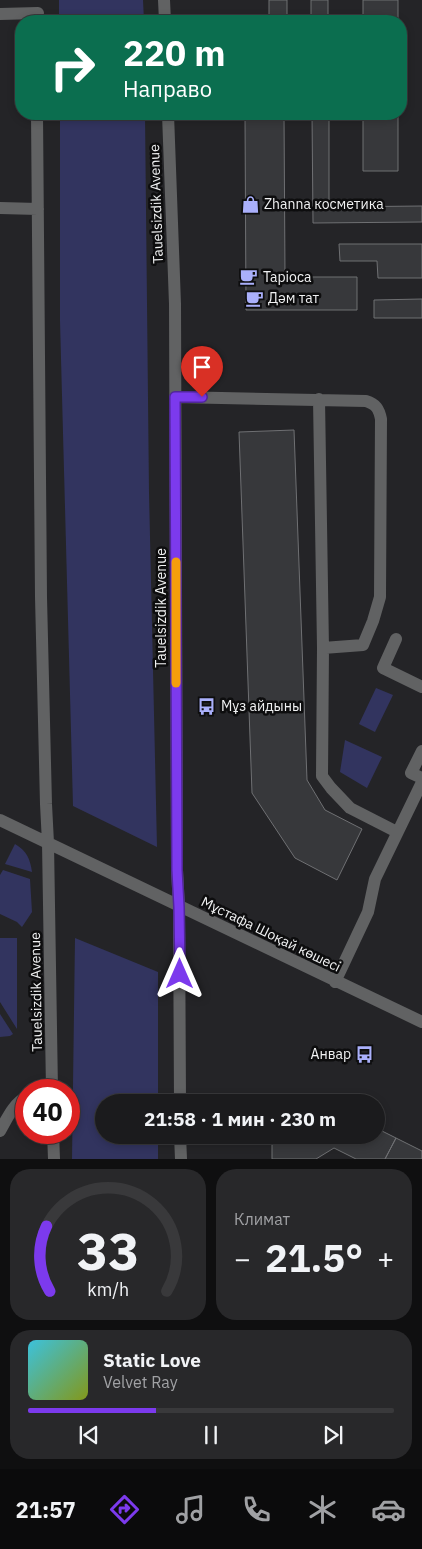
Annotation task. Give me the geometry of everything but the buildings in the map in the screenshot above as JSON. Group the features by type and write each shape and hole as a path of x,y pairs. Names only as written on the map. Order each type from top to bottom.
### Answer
{"street":[{"path":"164,0 165,15"},
{"path":"0,14 38,11"},
{"name":"Tauelsizdik Avenue","path":"37,120 41,597 52,1079"},
{"name":"Tauelsizdik Avenue","path":"168,120 175,304 180,1094"},
{"path":"0,208 38,209"},
{"path":"175,397 366,401 373,403 378,409 381,418 380,596 373,621 363,645 323,648"},
{"path":"319,400 323,648 322,776 350,808 397,832"},
{"path":"396,639 383,668 422,687"},
{"path":"335,982 368,912 374,879 422,780 411,773 422,751"},
{"name":"Мұстафа Шоқай көшесі","path":"0,820 422,1022"},
{"path":"0,1131 15,1107"},
{"path":"53,1144 54,1159"},
{"path":"180,1144 180,1159"}],"shaded area":[{"path":"59,0 143,0 144,15 59,15"},
{"path":"60,120 145,120 149,492 157,847 73,806 60,321"},
{"path":"376,688 393,695 375,732 359,724"},
{"path":"345,740 382,757 367,788 340,772"},
{"path":"15,844 27,856 32,872 5,864"},
{"path":"3,870 30,879 32,912 22,927 17,922 0,914 0,875"},
{"path":"0,938 17,938 17,1029 0,1002"},
{"path":"75,938 158,972 158,1094 95,1094 95,1144 158,1144 158,1159 72,1159 72,1144 80,1144 80,1079 73,1079"},
{"path":"0,1014 13,1034 10,1036 0,1037"}],"slow traffic":[{"path":"176,562 176,683"}],"place":[{"name":"Zhanna косметика","path":"250,204"},
{"name":"Tapioca","path":"249,277"},
{"name":"Дәм тат","path":"254,298"},
{"name":"Мұз айдыны","path":"207,706"},
{"name":"Анвар","path":"365,1054"}],"route":[{"path":"180,974 177,870 175,397 202,397"}]}
